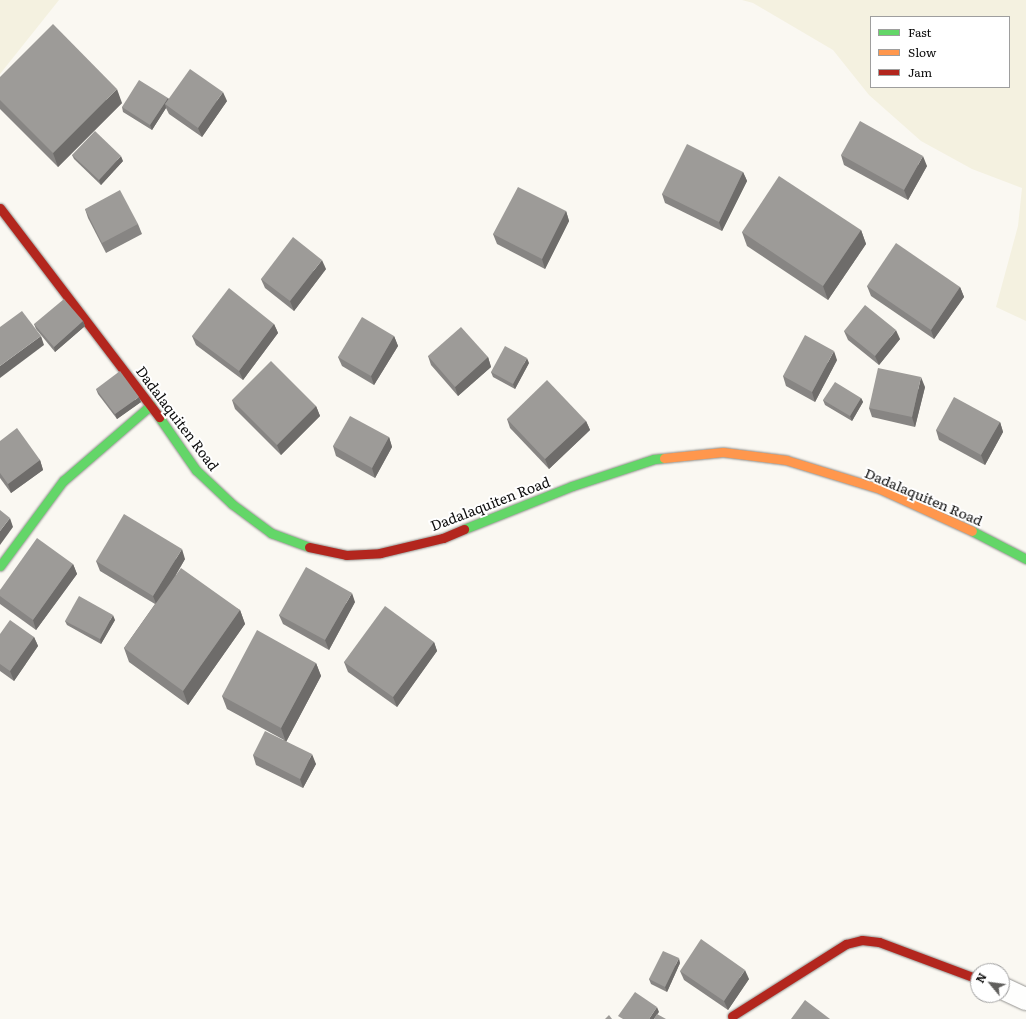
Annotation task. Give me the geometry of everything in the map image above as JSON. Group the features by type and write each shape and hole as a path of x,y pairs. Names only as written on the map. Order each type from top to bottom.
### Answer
{"street":[{"name":"Dadalaquiten Road","path":"0,208 151,405 196,470 232,504 271,533 312,548 346,555 380,553 443,538 572,486 654,459 723,452 786,460 880,490 986,537 1026,559"},
{"path":"0,566 63,481 151,405"},
{"path":"732,1016 846,944 862,940 879,942 970,976"},
{"path":"1010,992 1026,999"}],"shaded area":[{"path":"0,0 59,0 0,74"},
{"path":"742,0 1026,0 1026,321 996,307 1018,226 1022,188 972,169 921,141 869,95 833,50 753,3"}],"building":[{"path":"53,24 117,89 53,153 0,100 0,77"},
{"path":"190,69 223,92 198,128 165,104"},
{"path":"139,80 168,98 150,125 122,107"},
{"path":"860,121 923,156 904,190 841,155"},
{"path":"95,131 121,156 99,180 72,155"},
{"path":"687,144 743,172 719,222 662,194"},
{"path":"779,176 861,230 823,286 742,232"},
{"path":"518,187 566,211 542,259 493,234"},
{"path":"120,190 138,224 102,243 85,209"},
{"path":"293,237 322,260 290,301 261,279"},
{"path":"896,243 960,287 931,330 867,286"},
{"path":"229,288 274,324 239,371 192,336"},
{"path":"64,299 83,321 54,347 34,324"},
{"path":"865,305 896,330 875,356 844,331"},
{"path":"22,311 41,336 0,366 0,327"},
{"path":"362,317 394,336 371,376 338,357"},
{"path":"461,327 488,357 455,387 428,356"},
{"path":"805,335 834,351 812,392 783,376"},
{"path":"505,346 527,358 513,384 491,372"},
{"path":"271,361 316,406 277,445 232,400"},
{"path":"878,368 921,377 912,417 869,408"},
{"path":"120,371 139,397 115,414 96,389"},
{"path":"547,380 586,421 545,459 507,419"},
{"path":"835,382 861,398 850,416 823,400"},
{"path":"954,397 1000,422 981,455 936,430"},
{"path":"350,416 389,437 372,468 333,446"},
{"path":"17,428 40,460 8,484 0,473 0,441"},
{"path":"0,510 10,518 0,531"},
{"path":"124,514 182,549 153,596 96,561"},
{"path":"37,538 73,564 33,620 0,596 0,590"},
{"path":"306,567 352,593 325,640 279,615"},
{"path":"181,568 240,610 183,691 124,648"},
{"path":"79,596 113,615 100,639 65,621"},
{"path":"385,606 434,642 393,697 344,662"},
{"path":"10,620 34,637 10,671 0,664 0,634"},
{"path":"257,630 316,663 281,728 222,696"},
{"path":"265,731 312,754 300,779 253,755"},
{"path":"701,939 745,970 724,1001 680,971"},
{"path":"663,951 679,958 665,987 649,979"},
{"path":"635,992 657,1007 649,1019 623,1019 618,1016"},
{"path":"805,1000 830,1019 791,1019"},
{"path":"657,1014 666,1019 654,1019"},
{"path":"609,1015 612,1019 605,1019"}],"traffic: fast":[{"path":"0,566 63,481 151,405"},
{"path":"159,417 196,470 232,504 271,533 309,547"},
{"path":"464,529 572,486 654,459 664,458"},
{"path":"972,531 1026,559"}],"traffic: slow":[{"path":"664,458 723,452 786,460 880,489 972,531"}],"traffic: jam":[{"path":"0,208 159,417"},
{"path":"309,547 346,555 380,553 443,538 464,529"},
{"path":"732,1016 846,944 862,940 879,942 970,976"}]}
